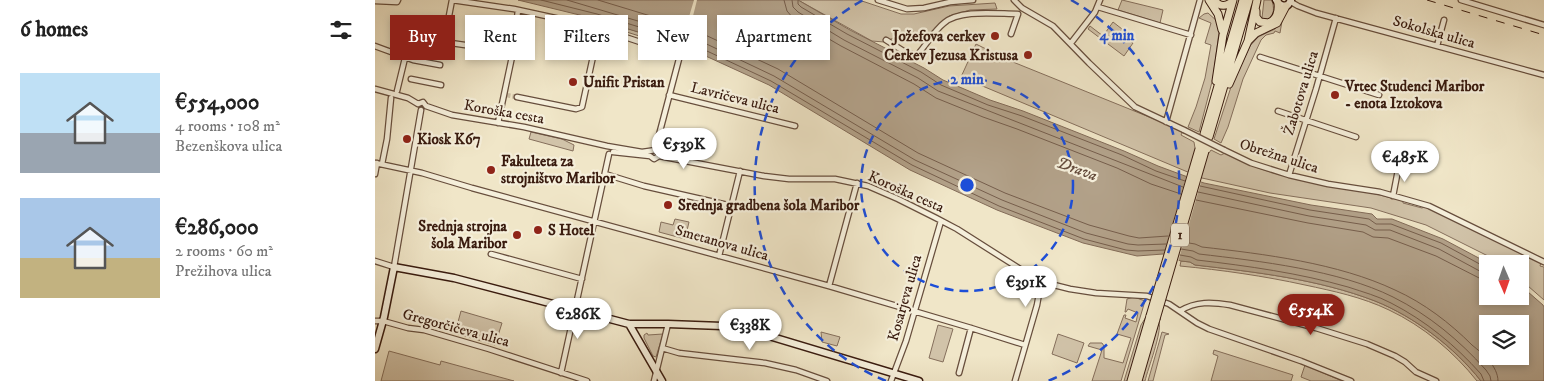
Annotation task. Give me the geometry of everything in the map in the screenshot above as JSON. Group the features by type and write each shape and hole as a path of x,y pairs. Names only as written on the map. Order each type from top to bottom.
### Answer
{"main road":[{"path":"1209,0 1221,19 1223,35"},
{"path":"1214,0 1223,6 1233,1"},
{"path":"1207,136 1243,0"},
{"path":"1217,101 1249,0"},
{"path":"1217,101 1225,93 1248,41 1257,0"},
{"path":"1217,101 1214,88 1223,35 1233,1"},
{"path":"1256,8 1256,17 1260,22 1269,23 1276,18 1277,2"},
{"path":"1248,41 1256,33 1277,23 1289,2"},
{"name":"1","path":"1131,381 1153,317 1203,147"},
{"name":"1","path":"1138,381 1153,317"}],"street":[{"path":"375,1 397,2 397,0"},
{"path":"449,15 452,0 518,10 545,16"},
{"path":"878,0 907,9 973,0"},
{"name":"Obrežna ulica","path":"1014,0 1022,8 1053,26 1135,107 1251,163 1289,175 1393,196 1437,210 1544,262"},
{"path":"1071,43 1098,7 1101,0"},
{"path":"1166,122 1200,0"},
{"path":"1461,0 1544,25"},
{"path":"1277,2 1281,6 1289,2"},
{"name":"Sokolska ulica","path":"1289,2 1336,18 1544,76"},
{"path":"1098,7 1191,35"},
{"path":"1011,34 1022,8"},
{"path":"517,15 518,10"},
{"path":"886,40 905,52 915,55 945,22 952,18 973,14 1018,14"},
{"name":"Žabotova ulica","path":"1289,175 1336,18"},
{"name":"Sokolska ulica","path":"1437,45 1444,20"},
{"path":"628,39 679,58 652,152 658,152 659,156"},
{"path":"375,46 390,52"},
{"path":"1260,56 1379,95"},
{"path":"397,91 405,60"},
{"path":"413,60 440,65"},
{"path":"498,123 512,60"},
{"path":"517,97 577,109 582,107 592,60"},
{"path":"411,79 441,85"},
{"path":"375,90 408,98 418,104 418,108 421,110 394,267 375,349"},
{"name":"Lavričeva ulica","path":"669,95 795,126"},
{"path":"375,174 387,139 391,98"},
{"path":"418,104 423,102 427,106 425,110 421,110"},
{"name":"Koroška cesta","path":"427,106 448,114 498,123 611,149 652,152 655,159 659,156 777,178 835,179 857,183 898,199 941,221 1042,284"},
{"path":"1278,111 1357,137"},
{"path":"561,373 611,149"},
{"name":"Smetanova ulica","path":"378,163 411,170 829,286 1025,345"},
{"path":"1393,196 1399,165"},
{"path":"719,256 740,171"},
{"path":"605,174 644,186 732,206"},
{"path":"829,286 857,183"},
{"name":"Kosarjeva ulica","path":"891,381 906,341 941,221"},
{"path":"491,254 582,279"},
{"path":"375,261 394,267 454,278 629,324 722,326 759,333 919,381"},
{"path":"1015,381 1042,284 1096,293 1147,296 1169,304 1197,323 1351,381"},
{"path":"1180,311 1186,307 1201,303 1215,302 1316,328 1367,344 1395,356 1416,372 1436,381"},
{"name":"Gregorčičeva ulica","path":"375,321 424,330 587,381"},
{"path":"629,324 662,381"},
{"path":"654,381 669,324"},
{"path":"959,373 971,328"},
{"path":"663,348 679,353 765,363 796,370 827,381"}],"shaded area":[{"path":"798,0 859,0 901,14 914,14 949,6 995,3 997,9 970,10 949,16 925,37 910,31 884,42 872,41 830,18 830,15 825,15"},
{"path":"1122,0 1163,10 1160,23 1118,10"},
{"path":"1264,0 1272,0 1273,3 1273,13 1268,20 1262,18"},
{"path":"1208,13 1217,21 1219,32 1213,78 1199,132 1188,127 1205,78 1211,45 1205,43 1211,23 1199,18"},
{"path":"1282,21 1280,33 1275,31 1266,35 1261,40 1243,79 1221,143 1214,139 1231,87 1250,46 1258,37 1275,29"},
{"path":"1113,22 1122,29 1119,34 1133,43 1124,56 1088,29 1090,26 1103,36"},
{"path":"628,29 638,32 638,36 628,32"},
{"path":"976,44 1008,60 1164,123 1180,131 1181,135 1194,142 1195,148 1209,153 1211,150 1221,155 1225,153 1255,167 1288,177 1373,193 1403,201 1403,203 1424,207 1526,255 1486,255 1426,225 1371,208 1270,193 1202,178 961,77"},
{"path":"531,132 562,139 574,145 573,151 529,139"},
{"path":"675,219 689,222 685,239 659,232 661,222 673,225"},
{"path":"1529,256 1541,262 1540,266 1544,267 1544,300 1529,287"},
{"path":"1181,261 1190,262 1195,265 1309,282 1353,293 1375,301 1405,315 1433,334 1459,356 1481,381 1477,381 1448,350 1426,332 1402,316 1379,305 1347,295 1290,282 1180,266"},
{"path":"1134,297 1145,301 1121,381 1092,381 1102,350 1088,346 1090,343 1102,343 1104,346 1104,358 1123,363 1131,338 1117,334 1124,315 1126,315 1125,318 1136,322 1138,313 1128,309 1125,312 1127,299"},
{"path":"461,311 502,323 495,345 455,333"},
{"path":"1146,317 1128,381 1124,381 1141,325"},
{"path":"1159,322 1159,334 1145,381 1141,381"},
{"path":"938,325 953,329 943,362 929,358"},
{"path":"821,332 840,337 837,346 822,342"},
{"path":"1162,332 1169,334 1165,335 1153,381 1148,381"},
{"path":"647,333 648,335 663,334 656,357 653,356 644,338 644,335"},
{"path":"1058,334 1084,343 1077,363 1052,354"},
{"path":"1214,350 1293,375 1291,381 1211,381 1218,356 1213,354"},
{"path":"389,351 440,365 441,361 514,381 381,381"},
{"path":"1305,365 1342,381 1311,381 1301,377"}],"water":[{"name":"Drava","path":"518,0 798,0 824,15 717,15 717,60 830,60 830,18 943,80 1204,183 1311,205 1372,214 1377,219 1392,219 1443,239 1479,258 1479,305 1529,305 1529,293 1543,305 1544,381 1481,381 1459,356 1419,324 1405,315 1353,293 1286,277 1195,265 1163,254 1137,256 1083,243 997,210 910,170 769,85 707,57 707,15 638,15 638,32 628,29 628,15 580,15"}],"pier":[{"path":"694,0 697,0 693,15 690,15"},
{"path":"1187,174 1202,179 1178,262 1163,257"}],"tunnel":[{"path":"506,95 517,97"}],"railway":[{"path":"1427,0 1544,35"}],"place":[{"name":"Jožefova cerkev","path":"995,36"},
{"name":"Cerkev Jezusa Kristusa","path":"1028,55"},
{"name":"Unifit Pristan","path":"573,82"},
{"name":"Vrtec Studenci Maribor - enota Iztokova","path":"1335,95"},
{"name":"Kiosk K67","path":"407,139"},
{"name":"Fakulteta za strojništvo Maribor","path":"491,170"},
{"name":"Srednja gradbena šola Maribor","path":"668,205"},
{"name":"S Hotel","path":"538,230"},
{"name":"Srednja strojna šola Maribor","path":"517,235"}]}
